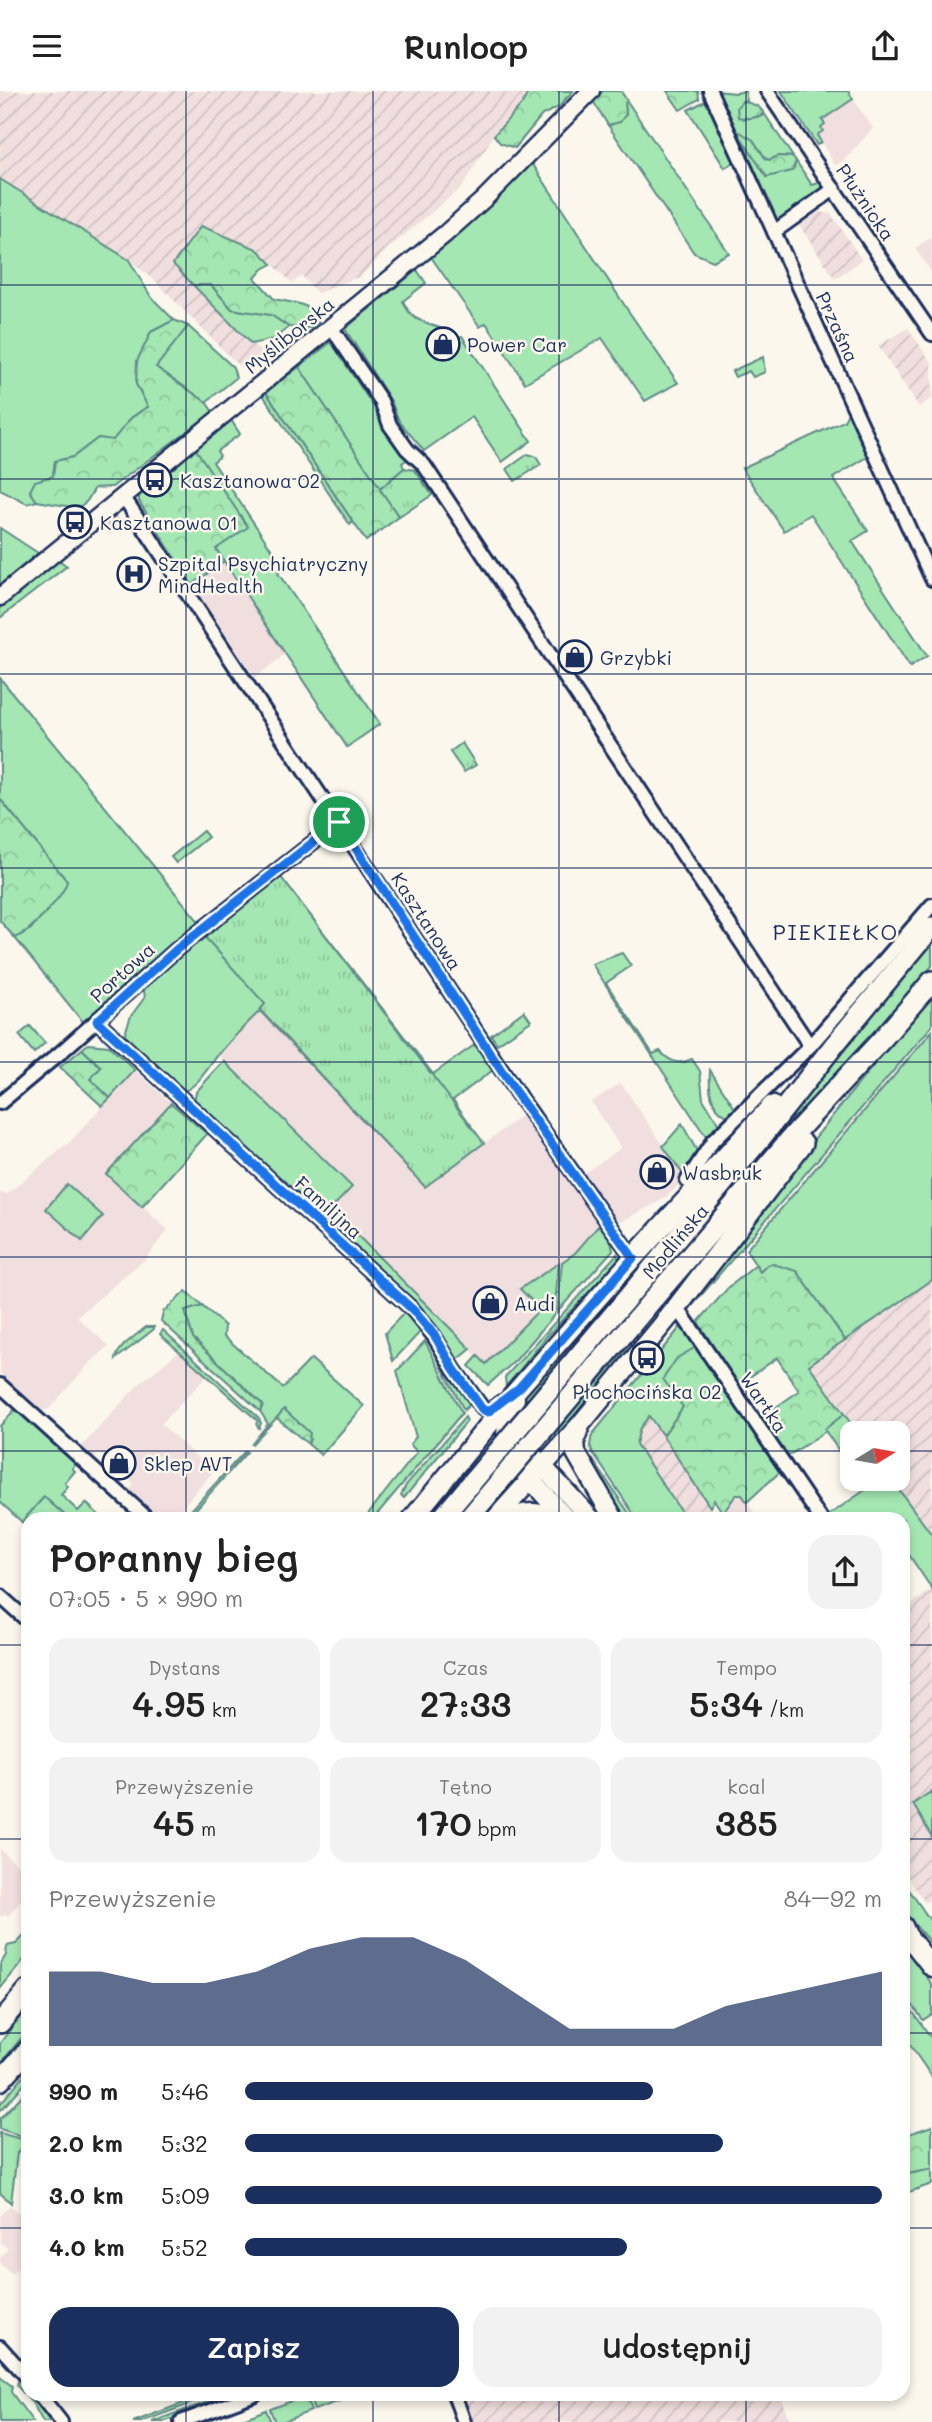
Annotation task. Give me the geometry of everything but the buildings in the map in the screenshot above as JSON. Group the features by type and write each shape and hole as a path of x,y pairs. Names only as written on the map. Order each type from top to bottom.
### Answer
{"main road":[{"name":"Modlińska","path":"447,1512 761,1138 932,927"},
{"name":"Modlińska","path":"474,1512 797,1131 932,981"},
{"path":"501,1512 580,1425 677,1307 884,1037"},
{"path":"633,1258 770,1107 835,1044"},
{"name":"Modlińska","path":"468,1453 518,1389 633,1258"},
{"path":"518,1389 505,1440 513,1460 560,1512"},
{"path":"580,1425 575,1440 576,1453 610,1512"},
{"path":"418,1512 468,1453 487,1441 505,1440 520,1444 544,1466 585,1512"},
{"path":"910,1939 932,1967"},
{"path":"0,2023 21,1998"},
{"path":"0,2081 21,2058"}],"street":[{"name":"Myśliborska","path":"0,597 484,199 591,91"},
{"name":"Przaśna","path":"710,91 932,579"},
{"name":"Płużnicka","path":"767,91 932,334"},
{"path":"774,232 834,189"},
{"path":"331,327 381,401 390,425 407,449 424,465 810,1046"},
{"name":"Kasztanowa","path":"123,496 516,1093 633,1258"},
{"name":"Portowa","path":"1,1100 97,1021 177,949 339,822"},
{"name":"Modlińska","path":"687,1181 713,1141 810,1046 932,905"},
{"name":"Familijna","path":"97,1021 413,1310 435,1336 482,1409 488,1412 518,1389"},
{"name":"Wartka","path":"677,1307 816,1512"},
{"path":"0,1385 140,1512"},
{"path":"0,1596 21,1615"},
{"path":"0,2347 21,2370"},
{"path":"44,2401 57,2420"},
{"path":"181,2422 236,2401"},
{"path":"456,2401 464,2422"}],"shaded area":[{"path":"0,91 529,91 522,104 494,135 462,187 389,248 361,276 317,293 302,276 292,283 257,249 200,226 173,264 266,357 247,369 238,365 155,281 129,260 0,179"},
{"path":"853,99 873,128 844,161 835,165 817,135 823,131 822,120"},
{"path":"819,212 831,214 862,260 835,279 799,225"},
{"path":"932,237 932,273 915,248"},
{"path":"908,328 932,363 932,398 919,407 878,346"},
{"path":"113,515 120,518 125,525 110,535 101,525"},
{"path":"224,561 285,654 255,678 192,585"},
{"path":"260,1010 425,1187 524,1114 602,1223 575,1253 521,1289 540,1309 485,1364 331,1209 352,1187 218,1055"},
{"path":"135,1070 171,1103 106,1174 168,1230 144,1260 77,1317 109,1346 48,1410 42,1411 0,1373 0,1193 7,1194 70,1142"},
{"path":"621,1083 685,1177 657,1203 624,1220 614,1221 583,1174 621,1148 591,1102"},
{"path":"932,1280 932,1535 900,1491 910,1491 910,1421 849,1421 809,1365"},
{"path":"179,1351 207,1376 161,1424 213,1472 178,1512 153,1512 129,1490 134,1484 99,1453 94,1458 81,1447 138,1385"},
{"path":"649,1415 710,1507 708,1512 681,1512 636,1444 640,1428"},
{"path":"736,1495 742,1495 754,1512 725,1512"},
{"path":"932,1589 932,1791 914,1805 932,1837 932,1898 925,1903 910,1880 910,1605"},
{"path":"0,1849 21,1868 21,1901 8,1916 5,1914 2,1917"},
{"path":"10,2205 21,2215 21,2264 12,2274 0,2264 0,2258 8,2249 1,2242 0,2217"},
{"path":"466,2401 782,2401 790,2422 473,2422"}],"green space":[{"path":"529,91 573,91 559,107 542,115 515,148 500,143 494,135 522,104"},
{"path":"603,91 621,91 627,101 626,114 620,122 608,125 593,101"},
{"path":"667,91 698,91 699,99 680,110"},
{"path":"716,91 745,91 747,101 742,101 744,119 762,116 764,113 793,157 778,156 766,159 753,140 738,133"},
{"path":"781,91 848,91 853,99 822,120 825,124 821,127 823,131 817,135 821,142 817,145"},
{"path":"707,100 735,161 725,168 688,110"},
{"path":"627,101 729,253 713,261 694,253 608,125 626,114"},
{"path":"743,101 758,106 764,113 752,118 738,117 737,107"},
{"path":"738,133 753,140 766,159 778,156 793,157 796,161 792,171 767,177"},
{"path":"740,136 767,177 794,168 796,161 812,185 822,182 824,189 780,221 776,219"},
{"path":"532,163 678,383 645,401 602,338 525,383 486,323 480,327 431,257 480,215"},
{"path":"0,179 129,260 151,297 174,320 151,332 136,384 148,406 131,418 113,441 98,438 73,457 55,461 53,476 30,491 37,501 27,504 0,490"},
{"path":"201,226 257,249 272,264 255,278 274,299 300,304 319,312 318,323 311,328 289,327 271,315 232,309 211,285 193,285 173,264"},
{"path":"417,270 426,283 403,301 408,311 420,321 440,328 453,340 462,336 531,441 502,462 472,417 424,451 399,421 391,401 345,329"},
{"path":"193,285 211,285 232,309 271,315 289,327 274,339 251,344"},
{"path":"174,320 188,326 156,367 206,402 213,412 112,487 95,488 87,501 78,508 37,501 30,491 35,481 53,476 55,461 73,457 98,438 113,440 131,418 148,407 136,384 137,361 151,332"},
{"path":"188,326 233,367 236,378 206,402 156,367"},
{"path":"331,342 408,459 402,463 404,468 380,489 299,367"},
{"path":"763,357 765,372 753,377 749,371 735,377 732,371"},
{"path":"299,367 399,517 366,541 266,392"},
{"path":"266,392 353,522 350,525 265,398 263,394"},
{"path":"849,411 869,456 833,478 868,531 852,541 927,656 910,667 811,514 784,531 742,468 844,421"},
{"path":"231,420 240,434 217,451 220,456 213,462 284,568 278,573 380,724 347,747 216,549 195,448"},
{"path":"195,448 248,527 216,549 224,561 192,585 139,501 139,495"},
{"path":"528,454 536,457 541,465 515,481 507,469"},
{"path":"404,468 415,470 432,495 399,517 380,489"},
{"path":"0,528 38,553 0,585"},
{"path":"59,560 67,566 0,618 0,608"},
{"path":"0,678 200,923 83,1022 15,938 31,929 67,881 0,799"},
{"path":"462,743 476,765 464,772 450,752"},
{"path":"0,799 67,881 60,896 45,913 15,938 0,921"},
{"path":"203,831 208,837 176,863 171,857"},
{"path":"280,876 433,1074 476,1044 493,1070 453,1100 471,1125 411,1172 260,1011 223,1049 198,1081 184,1091 124,1036 131,1016 145,997 143,985 204,936 222,954"},
{"path":"280,876 484,1143 425,1187 260,1010 265,1004 204,936"},
{"path":"932,943 932,966 651,1291 645,1287"},
{"path":"622,953 631,966 606,983 653,1054 660,1051 670,1060 678,1062 692,1059 700,1071 703,1099 719,1125 712,1136 706,1137 592,964"},
{"path":"932,996 932,1026 687,1312 685,1308 775,1189"},
{"path":"524,1011 531,1021 497,1044 491,1035"},
{"path":"30,1026 45,1043 34,1053 19,1035"},
{"path":"932,1031 932,1280 845,1340 797,1271 760,1272 746,1250"},
{"path":"88,1044 109,1046 135,1070 110,1098 90,1079 101,1067 82,1049"},
{"path":"82,1049 101,1067 90,1079 110,1098 102,1106 60,1067"},
{"path":"224,1061 352,1187 331,1209 316,1214 194,1101 196,1092"},
{"path":"710,1070 736,1110 727,1116 713,1102"},
{"path":"171,1103 207,1134 142,1207 106,1174"},
{"path":"682,1124 698,1153 685,1177 663,1146"},
{"path":"67,1184 103,1216 82,1241 46,1209"},
{"path":"343,1221 471,1349 460,1358 451,1360 428,1319 340,1235"},
{"path":"599,1225 611,1241 613,1250 557,1312 562,1262 575,1253"},
{"path":"617,1254 619,1260 547,1336 506,1387 505,1377"},
{"path":"559,1263 554,1315 516,1360 488,1385 469,1366 478,1356 486,1364 540,1309 520,1289"},
{"path":"773,1264 797,1271 845,1340 809,1365 844,1414 825,1429 826,1431 785,1458 759,1419 799,1391 777,1358 738,1385 698,1322 728,1288 756,1265 760,1272 767,1265"},
{"path":"628,1278 666,1309 571,1425 553,1442 519,1402"},
{"path":"186,1291 202,1306 185,1311 193,1338 263,1405 260,1411 161,1321 163,1312"},
{"path":"202,1306 225,1326 224,1336 283,1388 311,1359 364,1406 321,1455 308,1444 310,1439 284,1410 251,1445 268,1424 260,1411 263,1405 193,1338 185,1311"},
{"path":"404,1313 420,1332 393,1361 385,1333"},
{"path":"418,1321 472,1402 464,1410"},
{"path":"683,1324 698,1346 683,1407 663,1436 649,1416 640,1428 636,1444 681,1512 632,1512 593,1453 590,1445 592,1435"},
{"path":"146,1327 154,1329 116,1359 124,1346"},
{"path":"163,1330 259,1418 259,1428 256,1424 258,1421 160,1334"},
{"path":"425,1341 462,1413 379,1512 370,1512 417,1452 410,1444 416,1437 397,1371"},
{"path":"698,1346 782,1470 747,1502 742,1495 736,1495 724,1512 714,1500 710,1507 663,1436 683,1407 663,1379 677,1358"},
{"path":"17,1407 78,1462 72,1468 75,1471 65,1483 68,1487 61,1495 78,1511 86,1503 96,1512 61,1512 44,1497 31,1512 21,1512 21,1521 0,1502 0,1426"},
{"path":"284,1409 310,1433 308,1444 277,1418"},
{"path":"844,1414 849,1421 840,1421 840,1452 824,1429"},
{"path":"465,1417 467,1421 404,1498 401,1495 406,1485"},
{"path":"245,1451 247,1452 193,1512 189,1512"},
{"path":"470,1459 508,1492 491,1512 427,1512"},
{"path":"593,1460 628,1512 617,1512 587,1464"},
{"path":"864,1491 900,1491 932,1535 932,1589 910,1556 910,1512 833,1512"},
{"path":"44,1497 61,1512 31,1512"},
{"path":"932,1791 932,1837 913,1804"},
{"path":"910,1891 932,1923 932,1945 910,1919"},
{"path":"21,1939 21,1964 0,1989 0,1965 6,1955 7,1946 16,1944"},
{"path":"910,1955 932,1984 932,2014 923,2020 910,2001"},
{"path":"910,2008 932,2039 932,2077 910,2045"},
{"path":"21,2016 21,2038 0,2064 0,2043"},
{"path":"21,2078 21,2088 0,2111 0,2104"},
{"path":"21,2096 21,2136 0,2129 0,2119"},
{"path":"932,2126 932,2169 910,2174 910,2134"},
{"path":"0,2133 21,2139 21,2149 17,2153 11,2203 0,2193"},
{"path":"932,2169 932,2184 910,2192 910,2174"},
{"path":"19,2376 21,2390 17,2386"},
{"path":"0,2377 12,2386 11,2392 33,2422 0,2422"},
{"path":"30,2401 36,2401 50,2422 43,2422"},
{"path":"188,2401 198,2401 141,2422 133,2422"},
{"path":"209,2401 220,2401 163,2422 152,2422"},
{"path":"292,2401 307,2401 311,2411 275,2422 270,2409"},
{"path":"311,2401 340,2401 314,2410"},
{"path":"266,2410 271,2422 235,2422"}],"place":[{"name":"Power Car","path":"443,344"},
{"name":"Kasztanowa 02","path":"155,480"},
{"name":"Kasztanowa 01","path":"75,522"},
{"name":"Szpital Psychiatryczny MindHealth","path":"134,574"},
{"name":"Grzybki","path":"575,657"},
{"name":"Wasbruk","path":"657,1172"},
{"name":"Audi","path":"490,1303"},
{"name":"Płochocińska 02","path":"647,1358"},
{"name":"Sklep AVT","path":"119,1463"}],"district":[{"name":"PIEKIEŁKO","path":"836,931"}],"route":[{"path":"339,822 516,1093 633,1258 519,1388 488,1412 482,1409 435,1336 413,1310 97,1021 177,949 339,822"}]}
